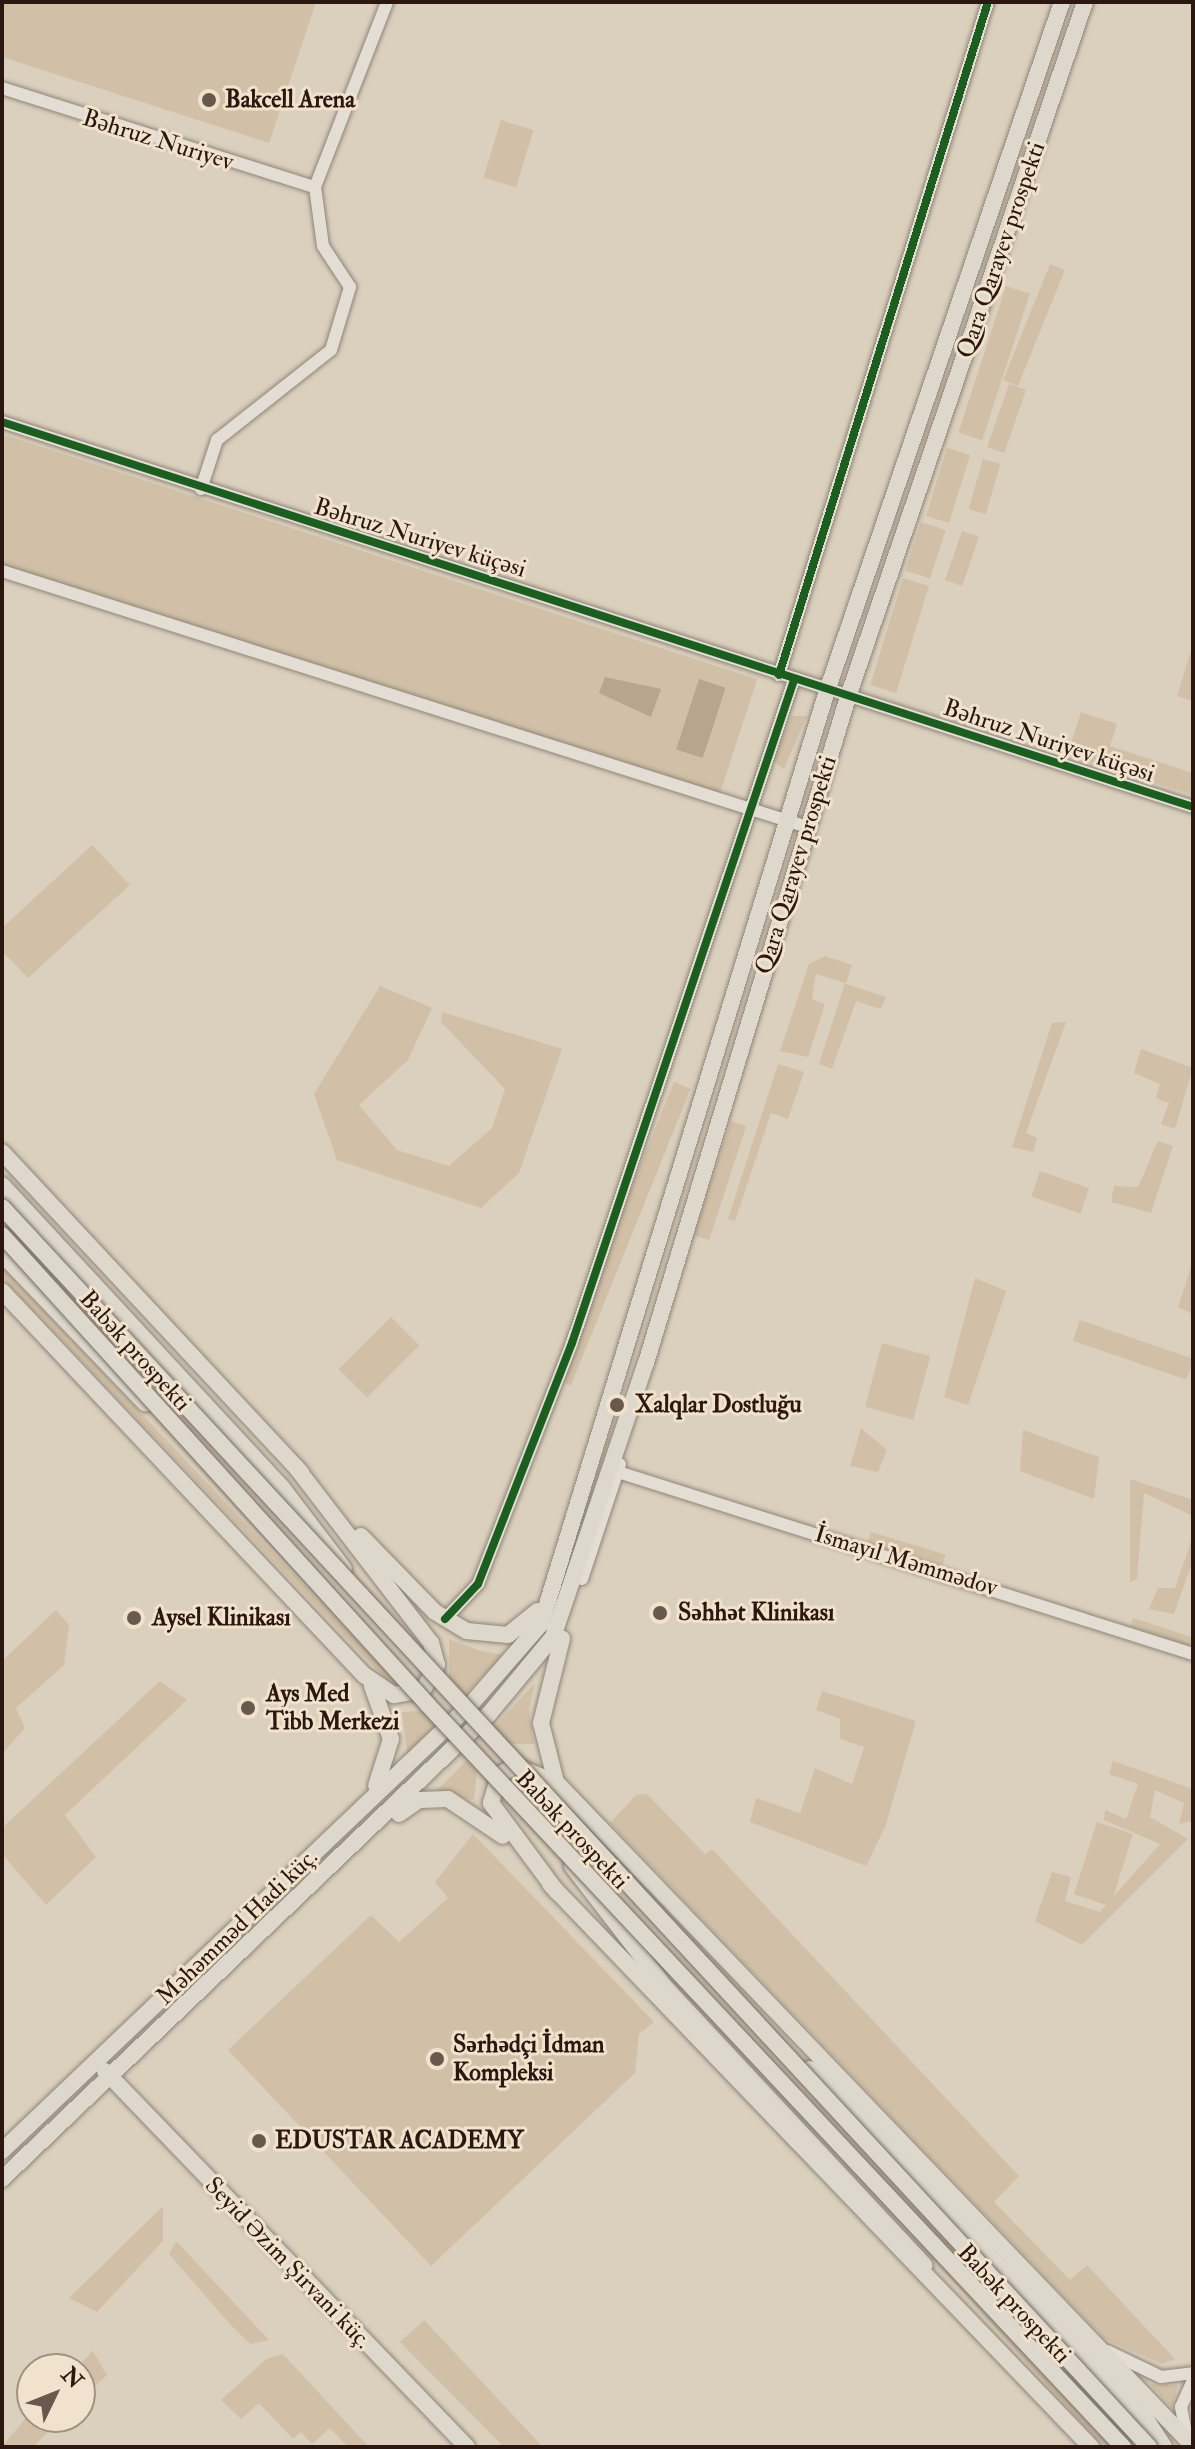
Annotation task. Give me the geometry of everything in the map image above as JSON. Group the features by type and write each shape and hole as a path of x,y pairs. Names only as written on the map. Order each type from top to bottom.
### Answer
{"main road":[{"name":"Qara Qarayev prospekti","path":"472,1703 541,1624 827,691 1062,2"},
{"name":"Qara Qarayev prospekti","path":"489,1714 553,1637 625,1425 848,697 1085,2"},
{"name":"Babək prospekti","path":"2,1152 295,1466"},
{"path":"2,1185 281,1486 392,1635"},
{"name":"Babək prospekti","path":"2,1207 392,1635 1149,2447"},
{"name":"Babək prospekti","path":"2,1235 312,1578 1123,2447"},
{"path":"2,1254 312,1578"},
{"path":"2,1291 364,1675 384,1704 391,1749 388,1767 350,1820"},
{"path":"295,1466 445,1619 485,1635 526,1627 567,1532"},
{"path":"295,1466 436,1654 431,1682 414,1695 394,1695 364,1675"},
{"path":"557,1783 541,1723 562,1639 582,1579 593,1520"},
{"path":"254,1943 398,1815 562,1639"},
{"name":"Məhəmməd Hadi küç.","path":"2,2151 472,1703"},
{"name":"Məhəmməd Hadi küç.","path":"2,2179 254,1943 489,1714"},
{"path":"557,1783 515,1766 499,1775 490,1792 501,1822 557,1892"},
{"name":"Babək prospekti","path":"557,1783 1107,2351 1191,2444"},
{"path":"398,1815 428,1798 459,1802 557,1892"},
{"path":"557,1813 1146,2419 1164,2447"},
{"path":"542,1826 666,1988 853,2185 962,2311"},
{"name":"Babək prospekti","path":"557,1892 880,2235 962,2311 1091,2447"},
{"name":"Seyid Əzim Şirvani küç.","path":"96,2062 467,2447"}],"street":[{"path":"201,489 217,440 331,350 350,287 323,246 315,187 387,2"},
{"path":"779,675 988,2"},
{"name":"Bəhruz Nuriyev","path":"2,88 315,187"},
{"name":"Bəhruz Nuriyev küçəsi","path":"2,422 827,691"},
{"path":"2,571 807,827"},
{"path":"445,1619 478,1584 572,1343 748,806 794,680"},
{"path":"827,691 848,697"},
{"name":"Bəhruz Nuriyev küçəsi","path":"848,697 1193,807"},
{"path":"582,1579 618,1472 625,1425"},
{"name":"İsmayıl Məmmədov","path":"618,1472 1193,1654"},
{"path":"1107,2351 1161,2377 1193,2373"},
{"path":"1191,2444 1181,2407 1193,2380"}],"shaded area":[{"name":"Bakcell Arena","path":"3,2 316,2 269,143 2,57"},
{"path":"501,120 534,130 516,187 483,177"},
{"path":"1050,264 1065,270 1018,386 1003,380"},
{"path":"1006,286 1030,294 982,440 958,432"},
{"path":"1009,384 1026,390 1004,453 987,447"},
{"path":"2,434 757,679 718,800 2,568"},
{"path":"947,448 970,455 949,523 926,516"},
{"path":"983,459 1000,464 986,514 969,509"},
{"path":"921,522 946,530 930,579 905,571"},
{"path":"962,531 979,537 962,586 945,580"},
{"path":"903,578 929,586 896,693 870,685"},
{"path":"1190,654 1193,655 1193,701 1177,696"},
{"path":"605,677 661,689 651,717 599,693"},
{"path":"699,679 726,688 703,758 676,749"},
{"path":"1081,712 1117,724 1110,746 1193,773 1193,795 1067,755"},
{"path":"792,716 807,716 784,769 772,760"},
{"path":"92,845 130,885 28,978 2,951 2,928"},
{"path":"825,956 852,965 846,984 886,997 881,1009 856,1001 832,1069 819,1064 845,983 816,974 812,999 825,1004 808,1057 780,1051 809,964"},
{"path":"380,986 432,1008 408,1060 359,1105 397,1150 449,1166 492,1128 505,1089 441,1022 442,1012 562,1049 519,1173 481,1208 337,1160 314,1094"},
{"path":"1066,1022 1026,1133 1037,1138 1033,1152 1012,1147 1052,1023"},
{"path":"1141,1049 1193,1068 1175,1129 1161,1124 1169,1103 1156,1098 1160,1084 1134,1073"},
{"path":"778,1064 804,1072 788,1119 771,1113 735,1221 728,1219"},
{"path":"674,1082 691,1089 571,1385 554,1379"},
{"path":"731,1121 746,1126 709,1240 694,1235"},
{"path":"1158,1141 1173,1146 1151,1213 1111,1202 1114,1186 1138,1187"},
{"path":"1040,1171 1089,1188 1080,1213 1031,1197"},
{"path":"1193,1261 1193,1314 1178,1307"},
{"path":"2,1267 402,1688 394,1688 2,1277"},
{"path":"975,1278 1006,1291 968,1405 944,1397"},
{"path":"391,1317 419,1345 367,1398 339,1369"},
{"path":"1080,1320 1193,1359 1186,1380 1073,1341"},
{"path":"882,1343 930,1356 913,1420 865,1407"},
{"path":"861,1428 887,1450 878,1472 850,1466"},
{"path":"1023,1430 1099,1457 1094,1499 1020,1471"},
{"path":"1130,1479 1193,1500 1193,1516 1144,1493 1137,1579 1130,1582"},
{"path":"871,1532 946,1555 942,1565 868,1543"},
{"path":"1193,1536 1193,1560 1174,1614 1149,1609 1158,1588 1175,1588"},
{"path":"56,1610 69,1625 64,1665 16,1708 25,1728 2,1754 2,1661"},
{"path":"1133,1618 1193,1637 1190,1646 1130,1627"},
{"path":"449,1639 481,1651 504,1655 465,1694 449,1677"},
{"path":"160,1681 187,1700 65,1815 96,1857 46,1905 2,1854 2,1828"},
{"path":"535,1683 529,1709 534,1744 510,1744 494,1727"},
{"path":"822,1691 916,1721 885,1827 866,1866 750,1822 756,1798 800,1813 815,1768 852,1784 864,1747 840,1739 840,1719 816,1710"},
{"path":"422,1711 437,1729 408,1759 402,1712"},
{"path":"466,1761 477,1772 474,1800 435,1792"},
{"path":"1113,1761 1193,1789 1193,1821 1179,1824 1184,1803 1155,1790 1150,1817 1188,1839 1082,1945 1035,1921 1052,1872 1071,1877 1065,1901 1100,1912 1106,1905 1074,1894 1097,1822 1133,1834 1113,1897 1160,1844 1104,1820 1105,1810 1126,1819 1138,1784 1109,1774"},
{"path":"647,1794 705,1854 712,1849 1019,2176 994,2202 1070,2280 1087,2265 1175,2359 1162,2364 1105,2339 610,1823 636,1795"},
{"name":"Sərhədçi İdman Kompleksi","path":"473,1834 654,2022 639,2034 635,2073 431,2266 228,2050 371,1915 399,1942 448,1898 435,1882"},
{"path":"163,2206 163,2241 97,2312 69,2298"},
{"path":"907,2230 1111,2447 1103,2447"},
{"path":"176,2241 269,2340 250,2344 228,2322 169,2254"},
{"path":"424,2320 543,2447 504,2447 400,2342"},
{"path":"283,2354 368,2447 348,2447 330,2428 312,2444 301,2432 293,2439 259,2403 241,2419 221,2400 266,2359"},
{"path":"96,2356 107,2375 96,2386"},
{"path":"1150,2384 1178,2385 1172,2408"},
{"path":"16,2430 16,2433 47,2433 33,2447 2,2447"}],"cycle path":[{"path":"779,675 988,2"},
{"path":"2,422 1193,807"},
{"path":"445,1619 478,1584 572,1343 794,680"}],"place":[{"name":"Bakcell Arena","path":"209,100"},
{"name":"Xalqlar Dostluğu","path":"617,1405"},
{"name":"Səhhət Klinikası","path":"660,1613"},
{"name":"Aysel Klinikası","path":"134,1618"},
{"name":"Ays Med Tibb Merkezi","path":"248,1708"},
{"name":"Sərhədçi İdman Kompleksi","path":"437,2059"},
{"name":"EDUSTAR ACADEMY","path":"259,2141"}]}
